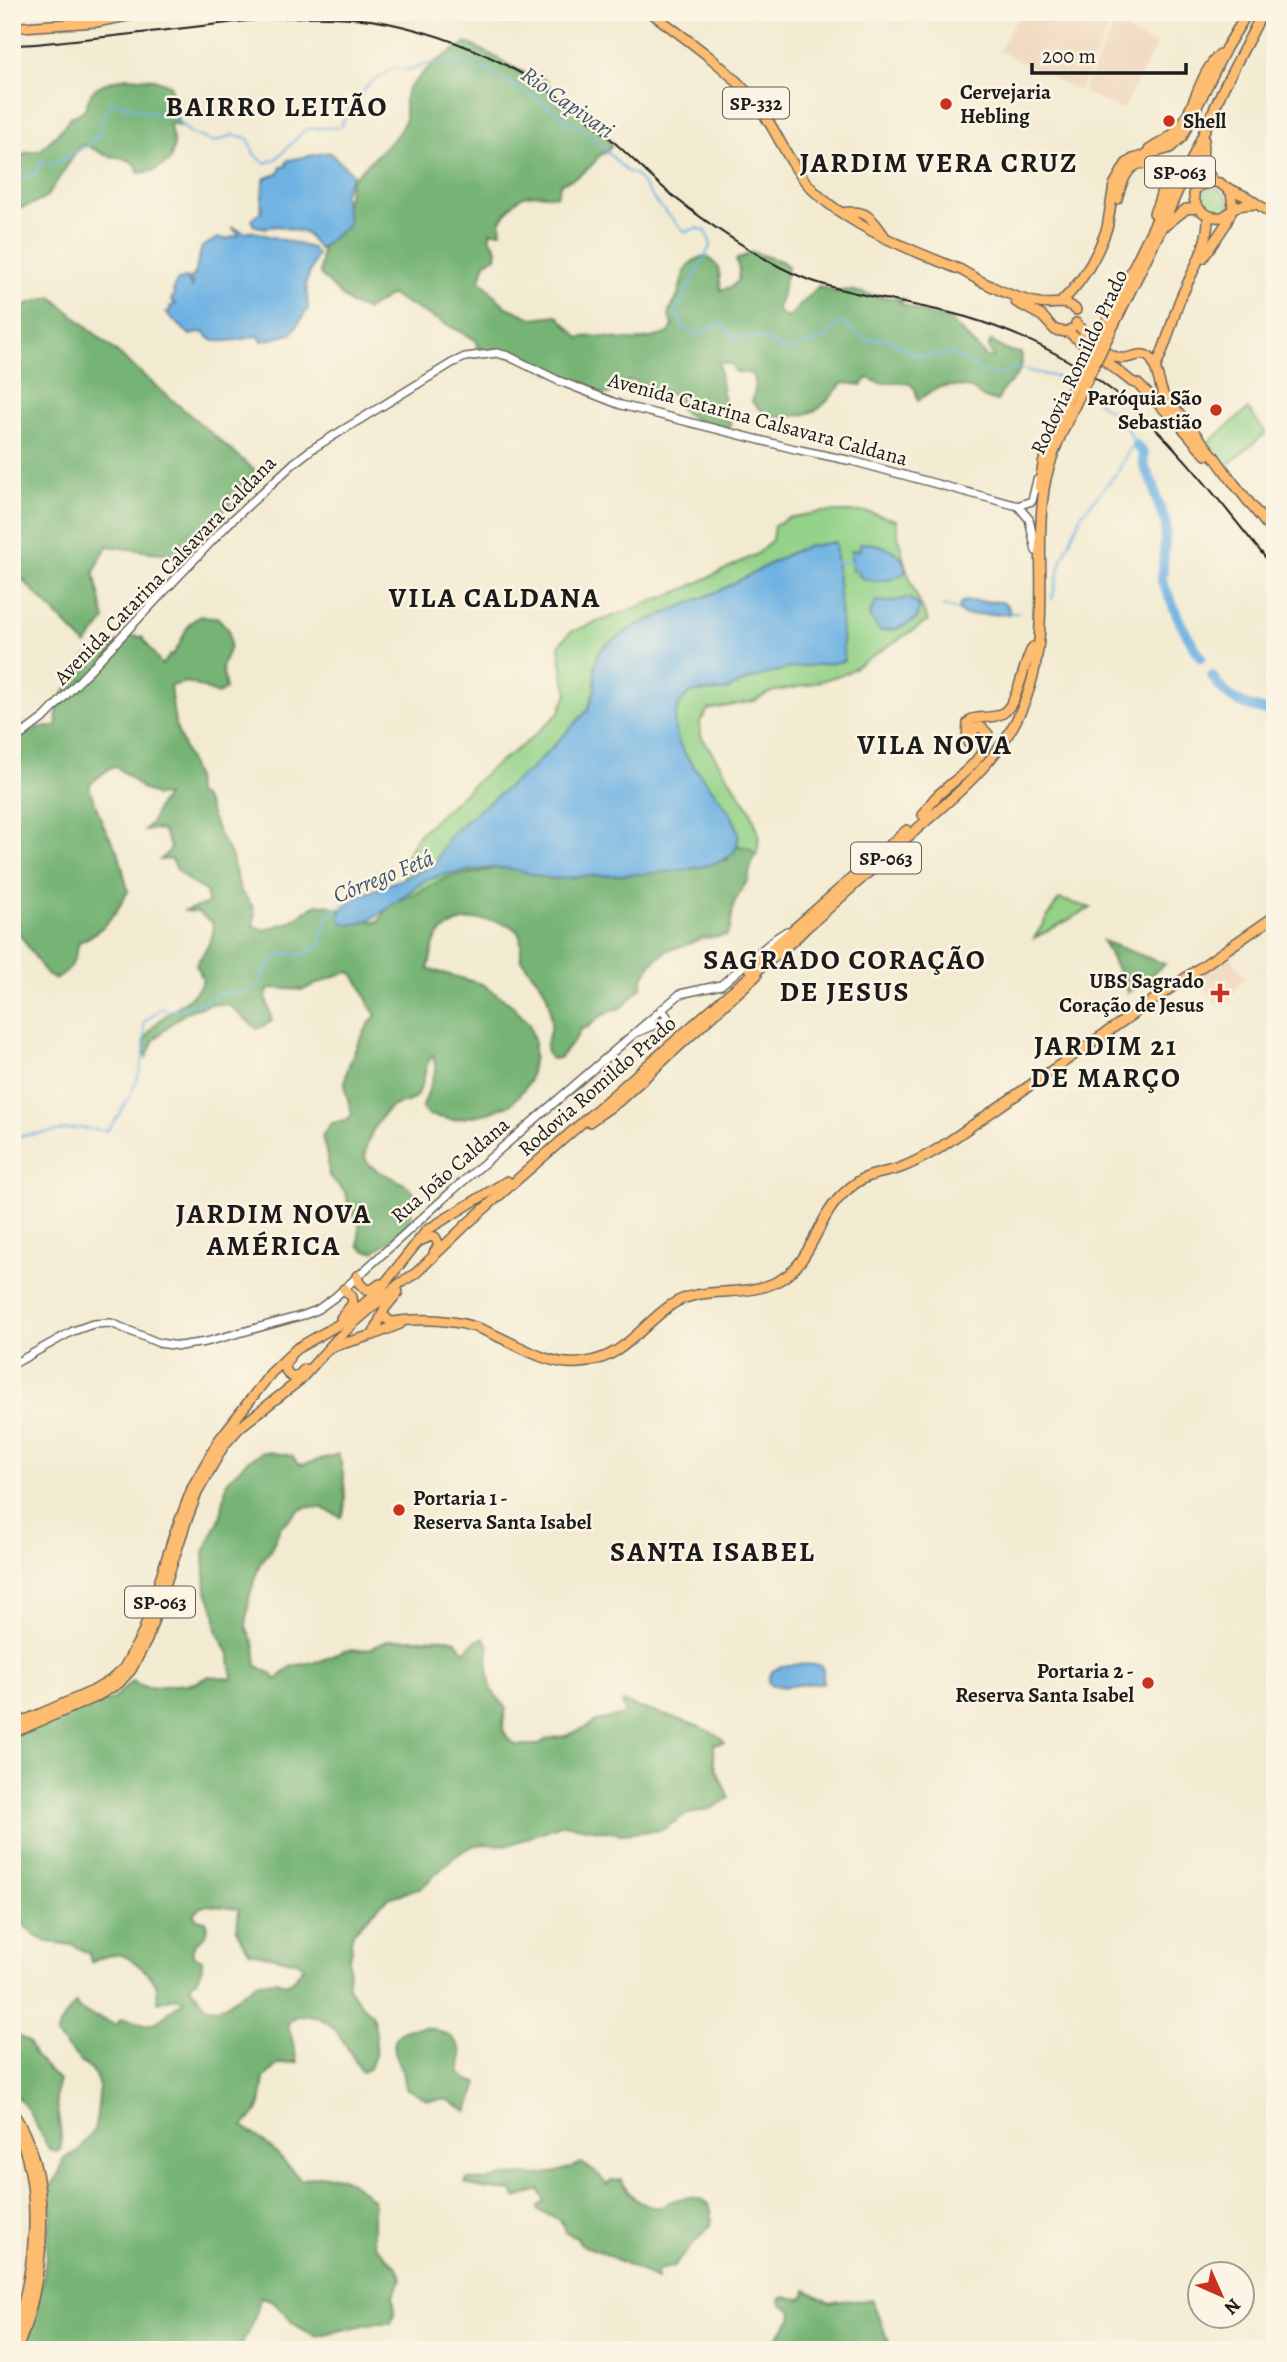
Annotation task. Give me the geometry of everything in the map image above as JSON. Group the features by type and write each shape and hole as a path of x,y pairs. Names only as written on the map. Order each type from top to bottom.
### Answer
{"main road":[{"path":"17,26 148,12"},
{"name":"SP-332","path":"650,12 691,43 747,92 763,112 809,185 842,213 885,237 961,270 989,290 1035,311 1055,330 1067,331 1138,384 1228,478"},
{"path":"1107,228 1111,201 1121,170 1133,159 1170,148 1182,137 1226,48 1248,12"},
{"name":"Rodovia Romildo Prado","path":"1156,230 1256,12"},
{"name":"Rodovia Romildo Prado","path":"12,1725 93,1691 124,1668 143,1633 177,1525 200,1471 219,1440 271,1373 302,1346 353,1314 378,1292 427,1230 509,1180 923,816 976,768 1005,731 1022,694 1033,647 1037,504 1045,454 1263,12"},
{"path":"1213,181 1204,166 1202,150 1223,89"},
{"path":"1166,343 1155,352 1145,355 1115,357 1092,340 1076,323 1076,299 1127,174 1137,165 1144,164 1156,170 1163,181 1152,219 1156,230 1186,209 1199,208"},
{"path":"1257,204 1232,210 1222,217 1208,215 1193,200 1195,189 1203,182 1213,181 1257,204 1275,216"},
{"path":"1197,265 1217,239 1232,210 1233,197 1228,188"},
{"path":"842,213 857,211 855,222"},
{"name":"SP-332","path":"857,211 867,214 871,227"},
{"path":"1138,384 1149,381 1155,370 1179,302 1197,265 1207,236 1208,215"},
{"path":"1049,322 1049,312 1084,276"},
{"name":"SP-332","path":"975,279 1030,301 1069,304 1076,310"},
{"path":"1067,331 1076,323"},
{"name":"SP-332","path":"1145,355 1152,360 1164,396 1275,535"},
{"path":"1127,377 1125,366 1131,357"},
{"name":"Rodovia Romildo Prado","path":"12,1733 94,1698 109,1690 126,1675 145,1646 186,1522 202,1484 220,1452 240,1427 300,1380 355,1322 415,1276 478,1214 725,997 776,953 785,950 979,773 1003,744 1014,727 1027,694 1038,653 1044,490 1069,402"},
{"path":"923,816 934,799 984,750 988,734 981,727 975,728 968,743 968,723 975,718 1000,715 1009,709 1026,658 1033,647"},
{"path":"382,1315 391,1322 443,1321 474,1327 553,1360 579,1363 606,1357 619,1350 634,1340 672,1304 695,1295 754,1289 771,1284 782,1279 801,1261 829,1209 854,1184 868,1175 912,1163 938,1149 1275,916"},
{"path":"357,1276 359,1283 368,1291 392,1276 417,1244 433,1236 438,1241 436,1251 390,1300 373,1335"},
{"path":"344,1289 352,1297 352,1305 337,1321 287,1359 284,1366 288,1374 293,1377 299,1375 315,1358 332,1346 373,1335 404,1321"},
{"path":"12,2110 29,2143 41,2201 37,2269 17,2350"},
{"path":"12,2122 21,2138 29,2165 34,2214 25,2291 12,2340"}],"street":[{"name":"Avenida Catarina Calsavara Caldana","path":"12,742 46,716 227,525 294,463 312,449 465,357 497,353 621,405 852,461 1016,506"},
{"path":"1016,506 1032,501 1049,432 1069,402"},
{"path":"1016,506 1023,510 1029,519 1036,551"},
{"path":"630,1036 666,1020 667,1016 661,1009 680,994 721,985 776,938 801,923"},
{"name":"Rua João Caldana","path":"12,1365 65,1335 93,1324 111,1323 159,1343 179,1346 206,1342 317,1310 661,1009"}],"shaded area":[{"path":"1019,12 1089,12 1111,23 1079,91 999,51"},
{"path":"1114,25 1156,45 1123,110 1082,92"},
{"name":"UBS Sagrado Coração de Jesus","path":"1221,958 1231,958 1245,977 1227,1005 1217,1007 1195,977"}],"green space":[{"path":"466,43 520,71 542,78 547,82 556,104 572,106 598,125 605,131 612,145 584,172 561,183 557,196 523,196 500,222 501,232 490,232 490,238 497,249 496,257 485,262 480,280 505,306 532,318 557,315 579,338 653,338 669,333 673,326 669,312 678,295 687,266 705,256 715,263 719,270 721,290 738,281 736,260 752,252 781,261 788,266 777,308 781,315 788,318 819,286 836,292 849,290 904,299 899,302 952,322 987,357 994,357 988,348 991,341 1006,350 1021,353 1019,372 997,401 986,399 969,388 949,386 935,389 918,401 915,389 909,383 879,383 868,378 862,385 843,383 826,403 814,411 795,416 769,417 752,402 755,386 752,375 735,372 732,365 722,362 719,364 730,427 716,429 680,410 678,397 634,381 627,381 609,394 603,394 580,382 551,373 525,358 493,354 477,347 476,340 391,295 367,310 350,304 320,274 322,248 318,241 345,210 351,180 396,136 405,121 405,96 408,89 432,64"},
{"path":"127,77 154,79 170,85 179,126 172,123 170,125 174,146 170,161 153,171 138,173 137,166 129,160 105,155 81,145 47,196 12,211 12,174 18,160 25,153 41,150 70,117 85,108 95,89"},
{"path":"1207,186 1218,189 1227,196 1229,207 1224,213 1210,213 1198,205 1198,193"},
{"path":"52,297 259,474 181,556 107,546 94,572 105,620 86,645 12,569 12,308"},
{"path":"1248,409 1266,433 1225,467 1208,443"},
{"path":"821,512 868,512 896,520 908,572 928,621 846,673 808,685 771,692 754,701 708,710 700,722 701,736 751,811 759,834 757,854 737,875 413,901 401,867 417,836 489,770 528,741 559,713 568,692 559,645 570,632 685,589 757,554 772,540 774,526 788,518"},
{"path":"201,616 217,617 229,630 230,647 222,667 226,689 218,694 188,682 170,686 175,724 195,776 196,793 207,804 219,835 231,855 240,890 253,907 253,925 263,930 290,922 317,904 335,907 363,919 378,922 397,901 444,879 488,870 500,864 691,864 728,860 732,848 739,846 752,849 754,854 748,879 734,903 730,929 726,936 702,938 668,950 652,963 643,978 642,986 624,1006 581,1029 559,1058 551,1059 548,1055 550,1008 542,986 522,960 521,940 516,931 501,923 472,920 448,927 438,936 428,969 482,984 513,1006 529,1024 534,1040 534,1056 529,1082 513,1102 488,1113 453,1120 428,1115 422,1109 436,1069 433,1055 417,1095 388,1110 377,1123 366,1149 365,1156 371,1166 404,1184 416,1195 411,1211 412,1220 373,1252 359,1246 359,1222 349,1209 346,1193 329,1176 322,1136 331,1123 346,1121 352,1115 345,1087 348,1070 360,1040 376,1015 351,972 303,990 268,990 266,997 272,1021 257,1029 229,1005 211,1004 191,1010 174,1021 154,1040 146,1058 145,1044 149,1033 167,1014 198,989 203,979 196,965 209,944 214,928 213,923 197,912 183,911 208,904 206,891 185,878 172,859 160,860 171,849 164,832 156,829 144,830 152,822 158,806 167,795 156,796 143,789 116,766 90,784 104,827 119,854 128,891 108,921 79,942 74,959 65,973 55,979 47,975 12,923 12,716 25,728 36,731 37,727 57,727 62,696 87,656 98,655 129,636 142,637 162,665 179,646 186,629"},
{"path":"1059,899 1091,908 1034,938"},
{"path":"1103,941 1165,964 1128,992"},
{"path":"262,1452 269,1452 292,1456 302,1465 338,1454 343,1477 345,1505 341,1517 322,1508 307,1507 299,1510 281,1526 270,1551 259,1565 249,1598 246,1627 255,1646 257,1666 272,1674 276,1680 292,1666 320,1661 344,1651 369,1649 390,1640 448,1638 456,1641 465,1652 475,1641 484,1638 489,1644 487,1660 491,1690 506,1707 504,1732 516,1745 538,1745 547,1739 565,1736 596,1721 623,1715 623,1702 708,1730 718,1736 725,1743 714,1744 714,1763 729,1798 712,1808 685,1815 662,1830 622,1834 563,1824 509,1845 473,1846 456,1855 421,1888 388,1898 353,1932 349,1958 348,1987 372,2015 376,2033 375,2055 370,2068 362,2072 340,2036 326,2021 303,2015 295,2017 287,2025 297,2062 278,2064 264,2078 257,2112 243,2126 271,2148 301,2180 323,2175 341,2178 357,2186 373,2201 375,2246 396,2266 402,2278 393,2296 395,2310 391,2323 373,2323 316,2336 300,2328 271,2300 260,2297 249,2332 236,2350 25,2350 43,2280 52,2207 48,2192 56,2180 64,2158 80,2150 93,2131 98,2102 99,2087 96,2076 56,2036 59,2027 76,2003 79,2010 116,2025 121,2019 151,2024 185,2000 173,1997 158,2002 155,1981 132,1960 114,1955 91,1962 89,1954 73,1945 48,1942 14,1917 12,1734 81,1705 99,1704 113,1699 132,1681 145,1687 154,1687 195,1683 209,1676 232,1679 230,1656 217,1631 215,1612 206,1589 204,1552 221,1516 227,1481 247,1461","holes":["207,1905 239,1909 237,1930 249,1952 298,1962 303,1968 292,1981 285,1984 277,1981 258,1982 226,2005 207,2007 190,1987 202,1967 202,1960 193,1955 193,1948 207,1929 206,1921 197,1919 194,1915 199,1908"]},
{"path":"424,2027 442,2032 458,2044 461,2056 460,2073 468,2080 478,2083 468,2111 448,2100 427,2100 406,2088 394,2048 395,2042 400,2033"},
{"path":"12,2032 28,2042 35,2056 59,2081 56,2098 61,2141 60,2150 57,2152 49,2149 27,2108 12,2091"},
{"path":"582,2163 599,2175 607,2185 611,2181 621,2180 631,2195 648,2206 661,2207 677,2199 700,2199 710,2207 711,2224 673,2267 657,2270 657,2279 599,2251 580,2245 577,2237 566,2233 559,2220 538,2210 545,2201 540,2190 516,2198 511,2190 481,2188 465,2183 467,2179 485,2181 504,2176 558,2172"},
{"path":"806,2290 831,2303 872,2300 892,2350 766,2350 793,2318 791,2310 781,2304 780,2299 801,2299"}],"water":[{"path":"329,152 353,174 343,194 349,224 319,249 306,233 278,226 263,228 253,225 252,219 261,212 265,178 278,174 281,167 287,166 289,160"},
{"path":"232,227 246,233 251,231 312,248 317,255 306,282 308,309 291,334 262,341 258,335 216,341 204,332 190,335 166,313 170,311 170,306 176,305 171,300 178,280 187,278 192,288 190,278 194,276 202,247 218,238 227,239 239,235"},
{"path":"835,542 844,661 786,669 750,679 726,690 691,694 682,701 675,721 678,740 689,760 732,816 738,833 735,850 726,858 690,869 667,872 559,879 503,868 463,872 425,881 370,919 348,925 340,920 340,912 359,896 429,868 435,863 449,837 465,821 531,769 588,710 595,689 598,653 606,645 635,626 723,589 790,553 805,547"},
{"path":"860,544 892,550 902,559 906,572 896,578 883,580 870,580 859,576 859,571 852,571 851,551 860,550"},
{"path":"909,598 920,606 916,620 896,629 880,631 869,616 876,601"},
{"path":"962,602 1002,602 1008,606 1010,614 964,615 959,611 959,607"},
{"path":"820,1665 823,1669 823,1683 778,1687 768,1682 774,1670 781,1667"}],"waterway":[{"name":"Rio Capivari","path":"12,191 23,177 35,175 43,160 52,165 89,145 98,136 110,101 155,114 170,114 190,133 214,142 233,135 248,138 254,154 265,163 276,159 306,129 340,127 369,84 393,68 410,70 426,64 454,61 486,70 539,100 597,141 626,171 636,175 655,201 685,232 697,228 706,231 711,245 676,311 683,328 695,335 722,323 734,338 757,336 787,351 824,339 841,322 868,340 885,338 918,356 954,354 985,373 1003,376 1013,367 1073,381"},
{"name":"Córrego Fetá","path":"1052,599 1062,560 1081,515 1119,470 1128,451 1136,445 1121,418 1099,403 1087,388"},
{"name":"Rio Capivari","path":"1136,445 1143,453 1144,466 1154,486 1166,523 1162,581 1181,624 1201,658"},
{"name":"Córrego Fetá","path":"835,563 851,561"},
{"name":"Córrego Fetá","path":"943,606 958,610"},
{"name":"Córrego Fetá","path":"1009,613 1019,613"},
{"name":"Rio Capivari","path":"1212,676 1232,698 1275,713"},
{"name":"Córrego Fetá","path":"12,1137 80,1128 107,1131 136,1083 144,1050 144,1022 161,1009 172,1010 203,1003 218,993 250,992 260,983 267,966 286,952 299,956 321,945 328,918 350,902"}],"railway":[{"path":"12,45 255,20 312,17 388,23 466,47 515,70 561,99 593,123 692,211 777,266 823,285 946,312 987,324 1050,351 1089,374 1125,401 1166,439 1275,569"}],"place":[{"name":"Cervejaria Hebling","path":"946,104"},
{"name":"Shell","path":"1169,121"},
{"name":"Paróquia São Sebastião","path":"1216,410"},
{"name":"UBS Sagrado Coração de Jesus","path":"1220,993"},
{"name":"Portaria 1 - Reserva Santa Isabel","path":"399,1510"},
{"name":"Portaria 2 - Reserva Santa Isabel","path":"1148,1683"}],"district":[{"name":"BAIRRO LEITÃO","path":"277,106"},
{"name":"JARDIM VERA CRUZ","path":"939,162"},
{"name":"VILA CALDANA","path":"495,597"},
{"name":"VILA NOVA","path":"935,744"},
{"name":"SAGRADO CORAÇÃO DE JESUS","path":"845,975"},
{"name":"JARDIM 21 DE MARÇO","path":"1106,1061"},
{"name":"JARDIM NOVA AMÉRICA","path":"274,1229"},
{"name":"SANTA ISABEL","path":"713,1551"}]}
